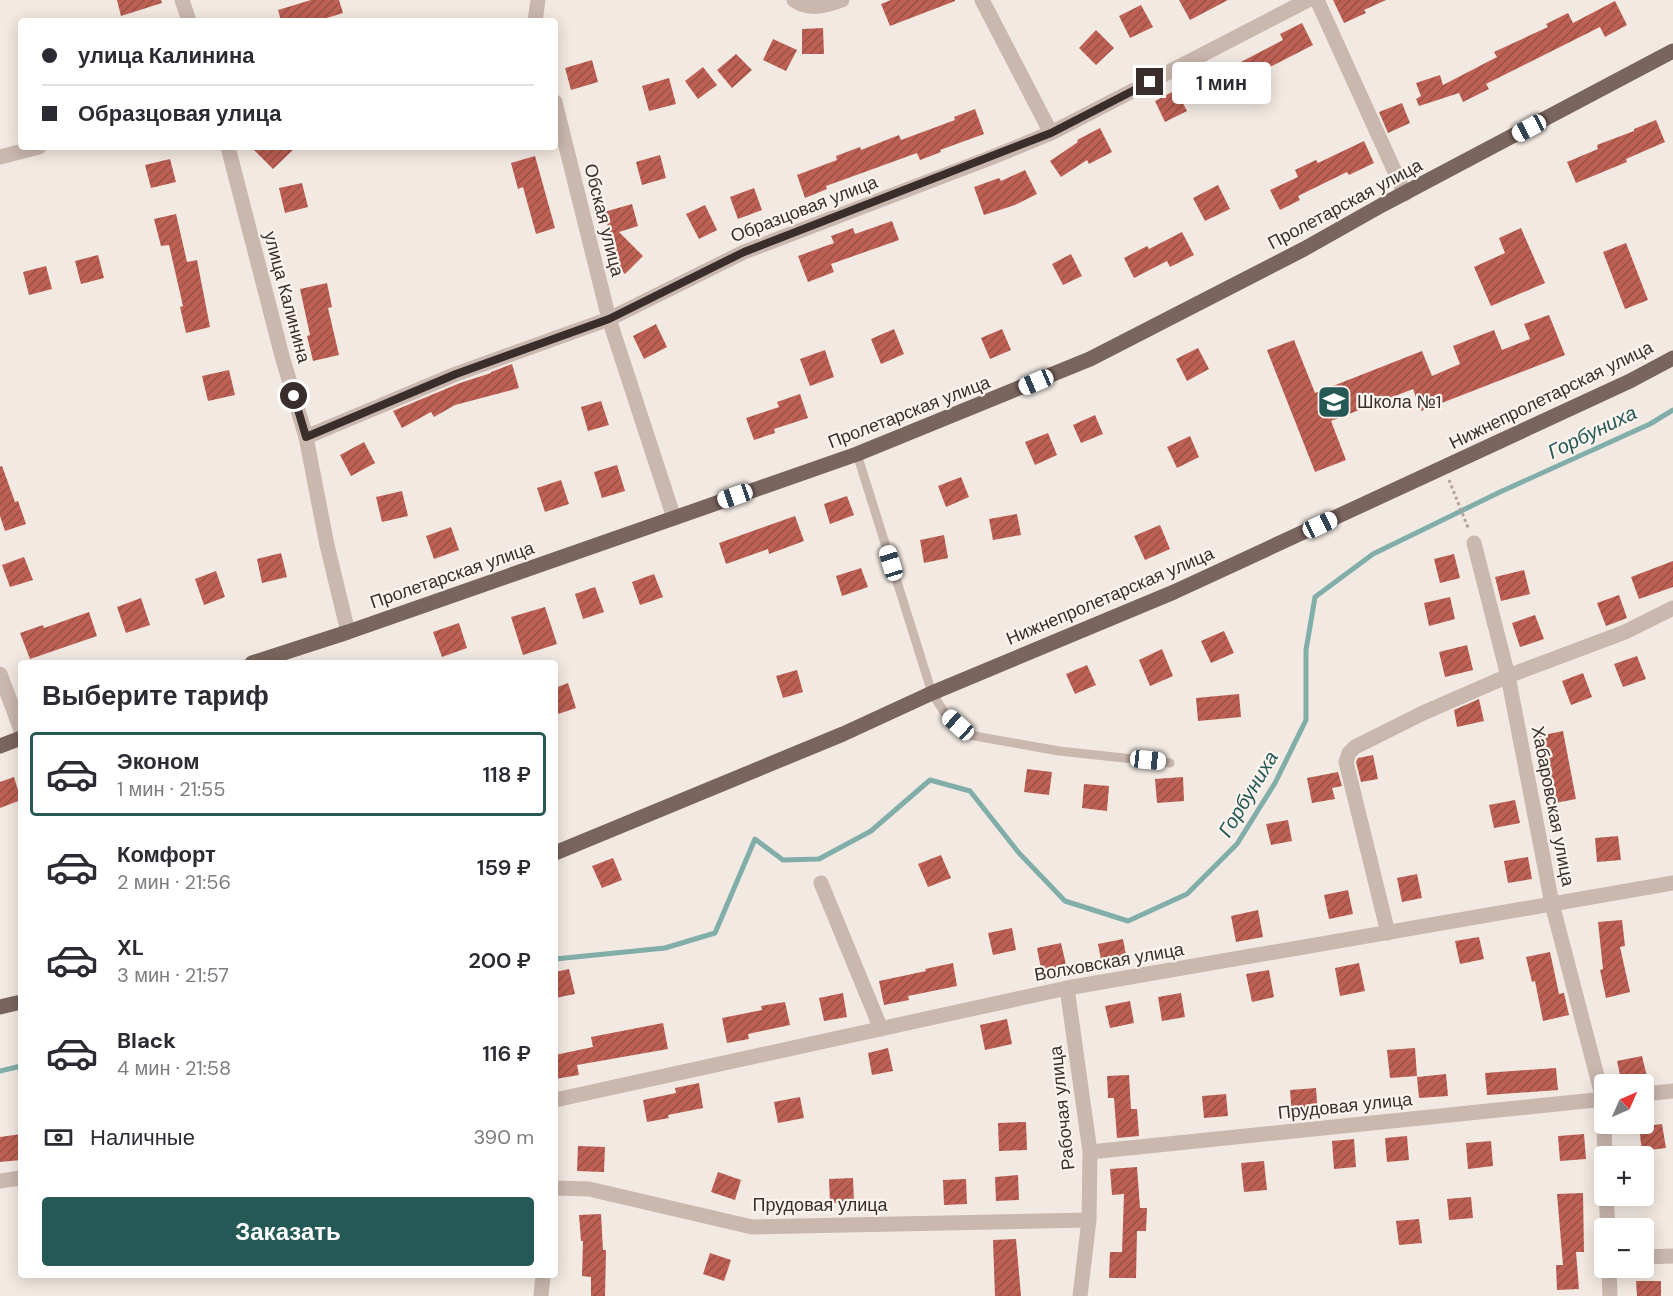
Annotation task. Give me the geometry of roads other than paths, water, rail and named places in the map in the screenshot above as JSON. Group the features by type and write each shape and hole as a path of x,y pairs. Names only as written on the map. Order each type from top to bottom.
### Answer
{"main road":[{"name":"Пролетарская улица","path":"261,660 348,632 857,454 1090,359 1304,249 1673,51"},
{"name":"Нижнепролетарская улица","path":"558,852 843,734 932,693 1174,592 1630,381 1673,358"},
{"path":"0,746 18,739"},
{"path":"0,1007 18,1003"}],"street":[{"path":"182,0 188,18"},
{"path":"534,18 538,0"},
{"path":"794,0 803,6 821,6 842,0"},
{"path":"982,0 1051,133"},
{"name":"Образцовая улица","path":"306,437 456,374 609,319 744,252 979,163 1051,133 1308,0"},
{"path":"1317,0 1405,194"},
{"name":"Обская улица","path":"558,114 609,319 674,518"},
{"path":"0,157 27,150"},
{"name":"улица Калинина","path":"229,150 282,356 306,437 327,545 348,632"},
{"name":"Хабаровская улица","path":"1474,543 1508,676 1552,904 1597,1074"},
{"path":"1388,933 1346,762 1349,753 1355,747 1423,713 1508,676 1625,632 1673,608"},
{"path":"0,674 18,722"},
{"path":"821,883 881,1029"},
{"name":"Волховская улица","path":"558,1099 1067,988 1673,883"},
{"name":"Рабочая улица","path":"1067,988 1090,1152 1089,1220 1080,1296"},
{"path":"1654,1093 1673,1091"},
{"name":"Прудовая улица","path":"1090,1152 1594,1100"},
{"path":"0,1181 18,1178"},
{"name":"Прудовая улица","path":"558,1188 589,1189 752,1227 1089,1220"},
{"path":"1654,1257 1673,1256"},
{"path":"541,1296 543,1278"},
{"path":"1609,1278 1610,1296"}],"lane":[{"path":"857,454 932,693 946,715 969,735 1059,751 1170,763"}],"waterway":[{"name":"Горбуниха","path":"558,959 665,948 715,933 755,839 783,860 819,859 871,831 930,780 970,791 1019,853 1065,901 1128,921 1187,894 1237,844 1275,783 1306,720 1306,650 1315,597 1373,554 1500,492 1650,424 1673,410"},
{"name":"Горбуниха","path":"0,1071 18,1067"}],"place":[{"name":"Школа №1","path":"1334,402"}]}
